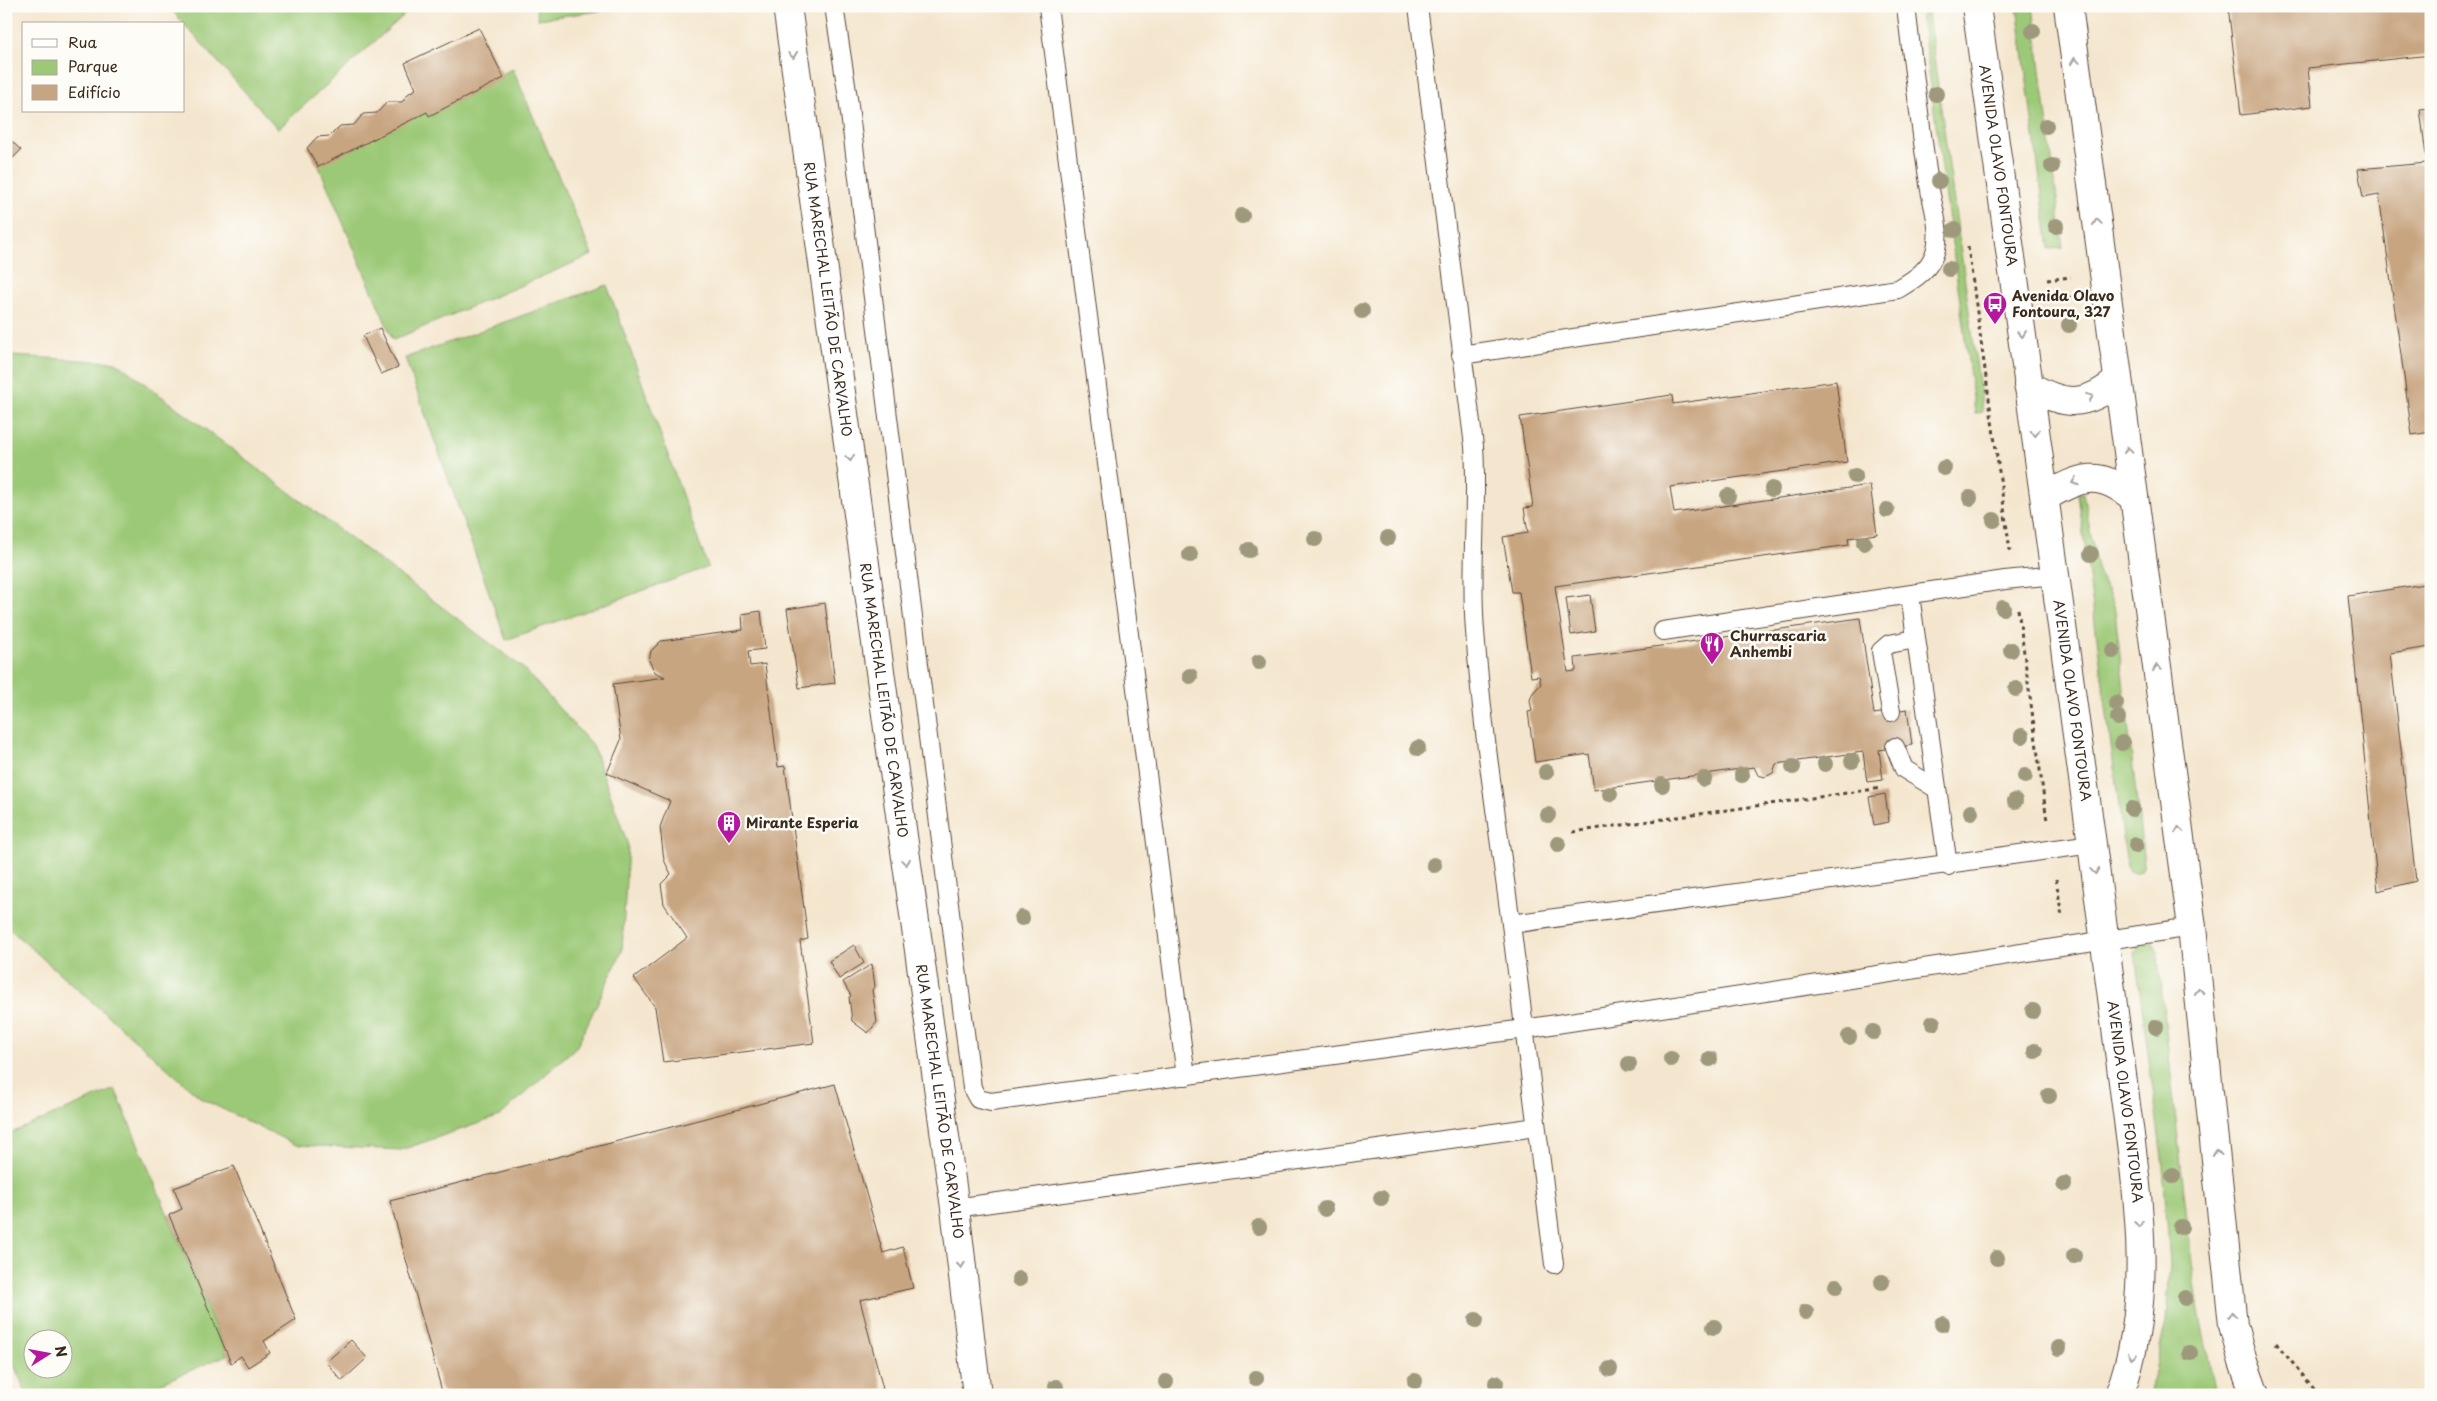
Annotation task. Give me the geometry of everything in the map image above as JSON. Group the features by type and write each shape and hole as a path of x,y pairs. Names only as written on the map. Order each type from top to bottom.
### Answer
{"main road":[{"name":"RUA MARECHAL LEITÃO DE CARVALHO","path":"787,6 955,1208 977,1395"},
{"name":"AVENIDA OLAVO FONTOURA","path":"1976,6 2105,941 2130,1138 2142,1255 2139,1316 2130,1365 2118,1395"},
{"path":"2068,6 2192,927 2233,1325 2243,1362 2256,1395"},
{"path":"2028,385 2048,397 2082,400 2105,391 2118,380"},
{"path":"2045,497 2079,479 2102,478 2119,486 2134,498"}],"lane":[{"path":"834,6 848,98 974,1095 978,1099 991,1102 1524,1029 2192,927"},
{"path":"1048,6 1186,1076"},
{"path":"1418,6 1476,473 1472,578 1475,631 1554,1264"},
{"path":"1461,355 1898,289 1919,277 1930,264 1936,248 1937,222 1929,187 1906,6"},
{"path":"1663,631 2014,579 2056,575"},
{"path":"1910,595 1931,786 1948,866"},
{"path":"1890,712 1882,651 1889,644 1916,639"},
{"path":"1896,747 1904,769 1931,786"},
{"path":"1511,924 1948,866 2092,844"},
{"path":"955,1208 1536,1127"}],"path":[{"path":"1967,241 2051,850 2067,947"},
{"path":"2015,286 2103,271"},
{"path":"1573,832 1931,786"}],"green space":[{"path":"168,6 414,6 278,129 185,25 185,22 182,22"},
{"path":"536,6 638,6 538,19"},
{"path":"1920,6 1927,6 1983,412 1975,413"},
{"path":"2017,6 2033,6 2063,248 2049,249"},
{"path":"513,69 592,255 393,340 314,155"},
{"path":"607,285 708,567 506,640 405,358"},
{"path":"12,356 116,362 523,668 593,746 628,845 622,951 577,1046 500,1116 401,1150 296,1145 202,1099 6,926 6,359"},
{"path":"2083,493 2097,568 2115,611 2144,864 2139,873 2130,871 2127,867 2078,494"},
{"path":"2144,942 2154,945 2157,950 2192,1263 2199,1311 2216,1395 2150,1395 2166,1320 2170,1265 2163,1166 2135,954 2139,944"},
{"path":"115,1089 227,1355 133,1395 27,1395 6,1346 6,1135"}],"building":[{"path":"2228,6 2431,6 2431,55 2308,68 2312,106 2241,115"},
{"path":"479,28 504,78 429,116 427,112 318,167 307,148 317,137 330,136 340,126 354,125 363,114 377,113 387,102 402,102 409,93 416,89 405,63"},
{"path":"2431,108 2431,432 2412,435 2379,195 2363,198 2358,169 2427,163 2420,109"},
{"path":"6,136 21,150 6,165"},
{"path":"380,328 398,367 381,374 363,336"},
{"path":"1836,381 1847,462 1670,487 1674,513 1870,485 1877,534 1848,538 1849,545 1555,586 1568,672 1576,671 1575,658 1860,618 1874,714 1907,709 1912,745 1879,750 1883,780 1867,782 1863,752 1776,764 1773,773 1765,777 1758,775 1754,767 1594,790 1589,754 1535,762 1528,712 1532,711 1530,700 1532,694 1541,684 1539,676 1531,677 1519,592 1512,592 1503,537 1528,533 1524,508 1533,507 1520,417 1672,395 1673,404"},
{"path":"2431,583 2431,647 2390,653 2416,881 2378,891 2348,596"},
{"path":"1590,595 1595,631 1571,635 1566,598"},
{"path":"825,603 835,683 799,688 787,609"},
{"name":"Mirante Esperia","path":"761,611 765,649 748,651 750,666 765,664 778,767 785,766 808,939 800,941 814,1043 663,1062 655,1007 634,978 687,938 664,904 661,884 671,874 664,860 660,827 670,801 607,773 621,740 613,684 665,677 655,672 649,661 651,651 661,641 743,630 742,614"},
{"path":"1885,794 1889,822 1874,825 1869,797"},
{"path":"854,945 864,963 839,979 829,961"},
{"path":"872,964 875,986 872,990 877,1022 868,1033 852,1021 849,997 851,996 843,982"},
{"path":"835,1084 883,1253 903,1247 913,1288 860,1300 883,1389 860,1395 443,1395 390,1201"},
{"path":"234,1166 296,1320 264,1341 270,1353 248,1367 241,1356 231,1363 169,1215 182,1209 174,1188"},
{"path":"351,1340 367,1358 342,1381 326,1362"}],"place":[{"name":"Avenida Olavo Fontoura, 327","path":"1995,325"},
{"name":"Churrascaria Anhembi","path":"1712,665"},
{"name":"Mirante Esperia","path":"729,844"}]}
